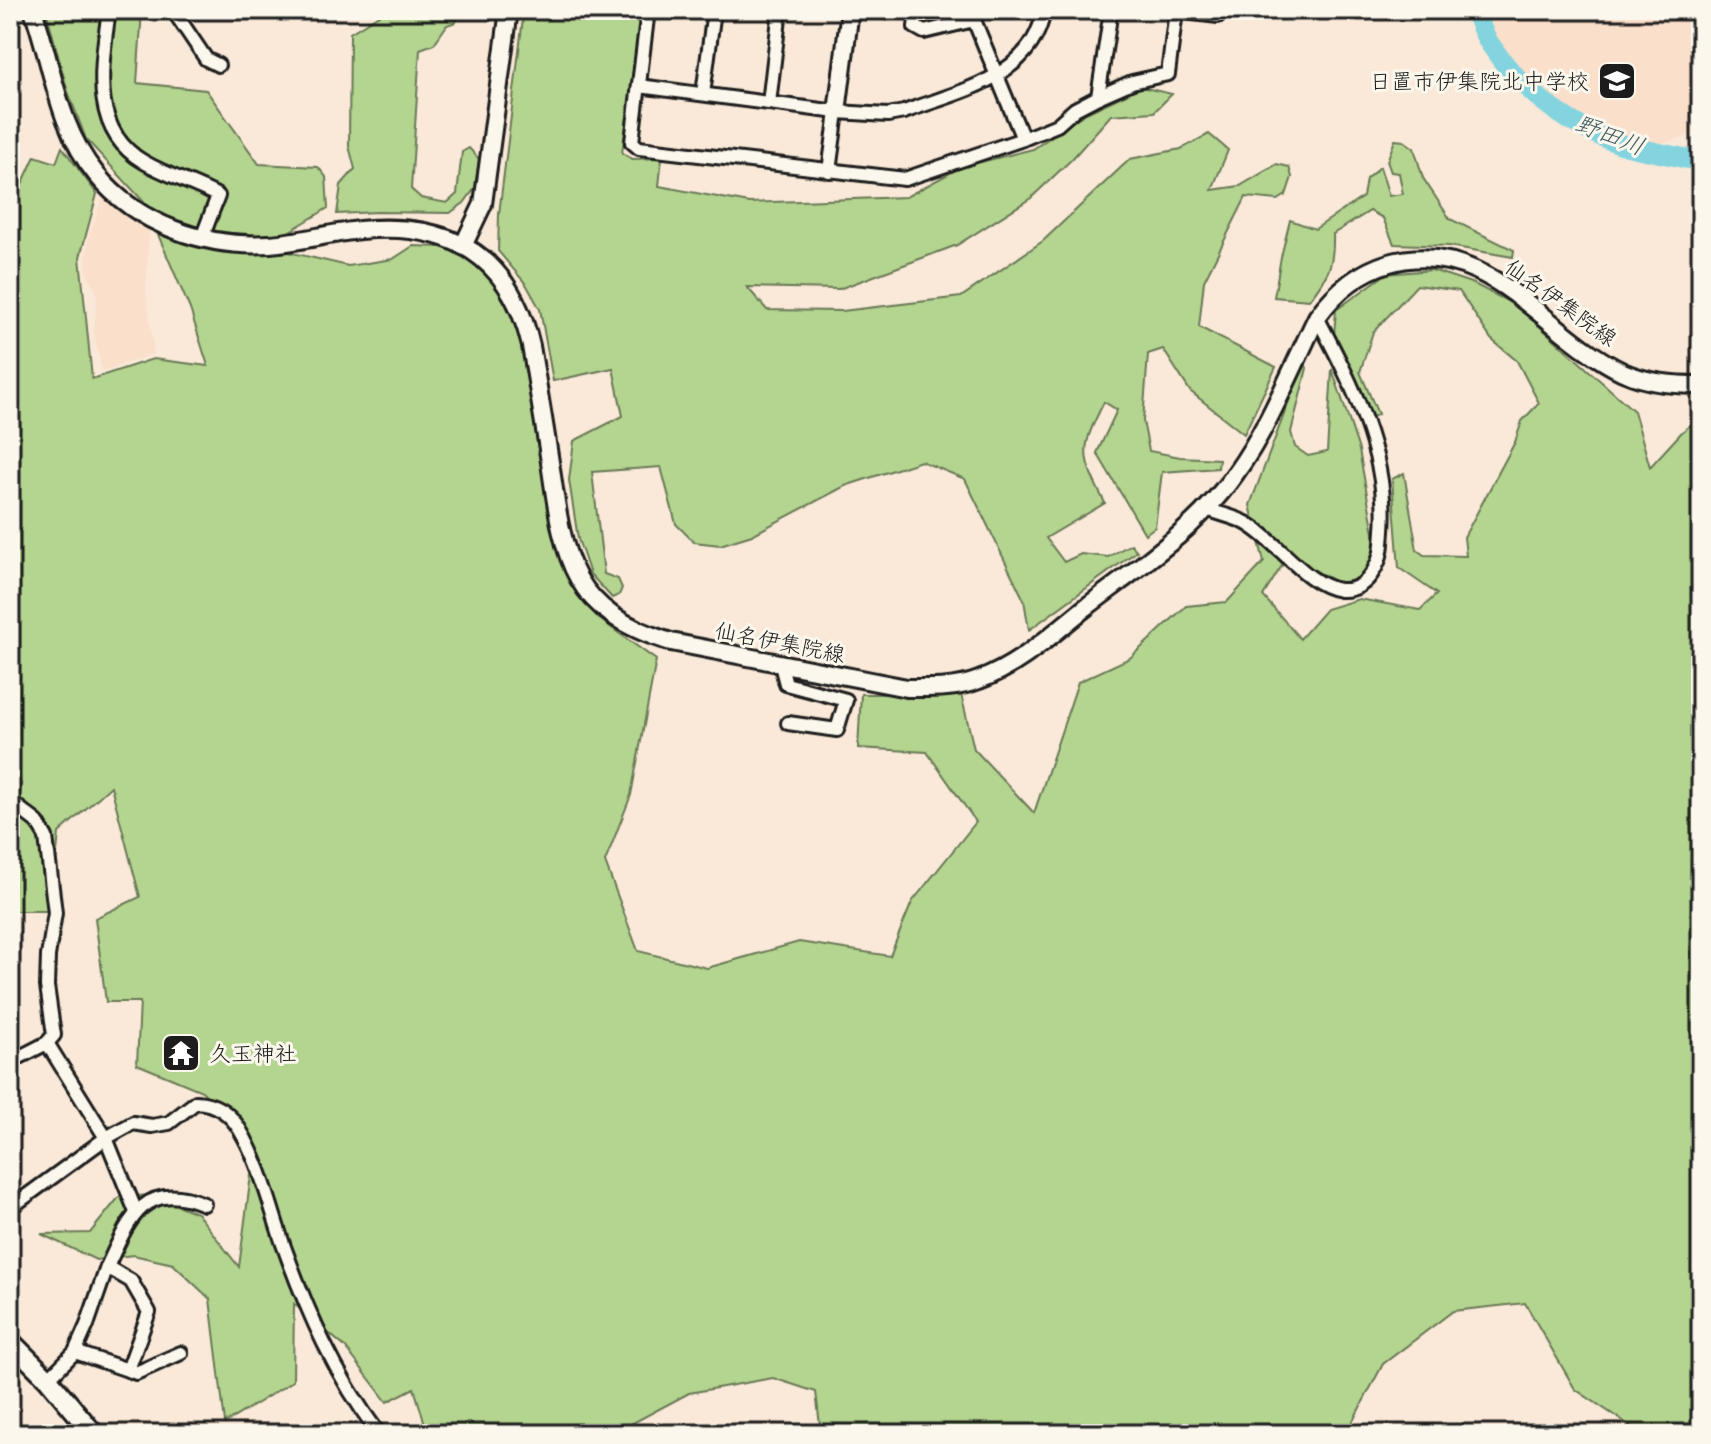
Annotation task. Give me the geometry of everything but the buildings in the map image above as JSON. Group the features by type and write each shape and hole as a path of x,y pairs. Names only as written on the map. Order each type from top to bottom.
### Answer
{"main road":[{"name":"仙名伊集院線","path":"33,10 70,133 95,173 133,209 159,223 202,238 226,242 272,244 357,230 396,228 429,232 463,246 498,275 518,303 525,319 560,531 569,562 582,586 617,619 652,636 781,665 907,688 946,688 979,680 1007,667 1158,551 1207,509 1248,455 1317,317 1339,292 1367,272 1408,259 1446,260 1473,268 1503,284 1588,350 1625,373 1664,384 1701,385"},
{"path":"463,246 483,204 509,10"},
{"path":"837,112 850,10"},
{"path":"10,1341 48,1379 94,1434"}],"street":[{"path":"109,10 101,69 101,94 107,116 118,137 140,160 218,196 202,238"},
{"path":"173,10 206,59 218,65"},
{"path":"648,10 632,142 639,148 905,179 1023,139 1057,125 1075,109 1098,97 1132,82 1168,74 1174,10 1218,16 1220,10"},
{"path":"703,94 714,10"},
{"path":"769,103 780,10"},
{"path":"917,10 915,27 924,32 975,15 1023,139"},
{"path":"639,86 837,112 888,115 904,112 998,76 1013,66 1036,36 1044,10"},
{"path":"1098,97 1111,10"},
{"path":"829,171 837,112"},
{"path":"1207,509 1244,522 1263,534 1312,577 1330,587 1342,590 1356,588 1369,580 1381,559 1385,506 1378,463 1362,412 1317,317"},
{"path":"781,665 786,684 846,700 837,730 788,723"},
{"path":"10,801 37,822 46,837 55,913 47,986 54,1035 47,1043 10,1062"},
{"path":"47,1043 106,1138 136,1212"},
{"path":"10,1208 106,1138 133,1123 152,1126 169,1123 196,1102 208,1102 220,1108 239,1128 259,1172 294,1274 327,1354 354,1400 379,1434"},
{"path":"48,1379 75,1352 107,1267 136,1212 154,1198 190,1198 204,1204"},
{"path":"107,1267 131,1281 149,1312 128,1370"},
{"path":"75,1352 136,1373 181,1353"}],"shaded area":[{"name":"日置市伊集院北中学校","path":"1481,10 1701,10 1701,131 1658,145 1641,144 1578,117 1559,105 1508,58 1493,37"},
{"path":"104,193 126,213 149,226 146,291 154,354 102,371 94,333 97,294 86,271 88,239"}],"green space":[{"path":"46,10 142,10 137,83 206,90 259,164 318,167 326,177 328,208 282,236 284,251 348,266 393,259 413,246 442,247 468,256 500,285 519,319 573,583 598,618 656,660 631,795 605,862 638,951 707,968 799,942 890,956 912,902 976,822 927,752 858,748 861,694 961,694 974,749 1034,813 1078,682 1130,658 1186,606 1227,602 1264,562 1250,505 1304,361 1307,368 1291,432 1295,447 1308,456 1327,452 1332,369 1359,450 1377,550 1361,578 1340,584 1308,567 1283,564 1263,596 1300,639 1326,609 1359,599 1420,610 1437,594 1399,568 1392,479 1404,473 1417,550 1424,555 1466,556 1464,537 1515,442 1522,421 1539,403 1517,361 1491,339 1459,291 1417,285 1373,332 1360,372 1378,414 1371,418 1334,335 1336,310 1386,274 1432,270 1474,284 1517,306 1634,411 1650,467 1701,416 1701,1434 1642,1434 1575,1389 1525,1303 1453,1311 1383,1364 1346,1434 821,1434 816,1392 773,1378 689,1393 629,1425 622,1434 428,1434 414,1388 387,1402 345,1347 294,1304 293,1381 225,1423 210,1299 173,1264 133,1255 96,1260 41,1234 90,1233 119,1197 152,1195 197,1213 239,1267 255,1144 202,1091 137,1064 140,1002 106,1002 95,918 140,897 111,786 59,833 51,911 12,911 21,784 10,756 10,211 35,156 56,163 62,147 97,194 80,257 92,379 153,359 208,366 190,309 144,202 86,139 67,89"},
{"path":"387,10 460,10 456,22 447,25 434,44 420,49 411,189 421,198 447,203 457,194 462,152 469,148 479,159 475,188 464,203 450,213 337,214 341,185 355,169 349,146 350,33"},
{"path":"524,10 642,10 622,153 632,159 662,158 659,186 749,203 906,197 961,167 1033,149 1084,114 1141,87 1172,94 1154,112 1111,115 1072,159 1031,198 957,245 839,289 747,287 767,310 842,311 961,297 1043,241 1130,159 1181,149 1209,134 1228,150 1212,190 1240,186 1277,164 1289,167 1292,177 1286,195 1278,200 1246,197 1204,281 1199,327 1276,367 1244,434 1190,391 1163,349 1148,354 1143,421 1149,451 1180,457 1219,459 1218,468 1162,472 1155,527 1145,534 1097,453 1117,410 1104,402 1087,442 1086,452 1091,473 1105,503 1046,538 1064,562 1081,554 1108,557 1131,544 1137,551 1029,630 1024,600 965,479 921,461 845,486 752,535 720,545 694,542 676,524 661,467 592,472 604,574 618,579 622,588 619,595 612,598 590,574 578,539 569,480 574,441 623,416 613,368 553,381 540,309 526,284 498,251 499,214"},
{"path":"922,10 962,10 942,18 920,20"},
{"path":"1395,140 1404,141 1414,148 1423,178 1450,219 1514,250 1513,257 1449,246 1394,244 1383,218 1370,211 1333,234 1328,270 1309,300 1274,297 1290,220 1315,229 1363,197 1366,179 1380,167 1389,196 1403,194 1399,173 1391,172 1387,161"}],"waterway":[{"name":"野田川","path":"1474,10 1488,40 1517,78 1569,120 1628,146 1701,162"}],"place":[{"name":"日置市伊集院北中学校","path":"1617,81"},
{"name":"久玉神社","path":"181,1053"}]}
